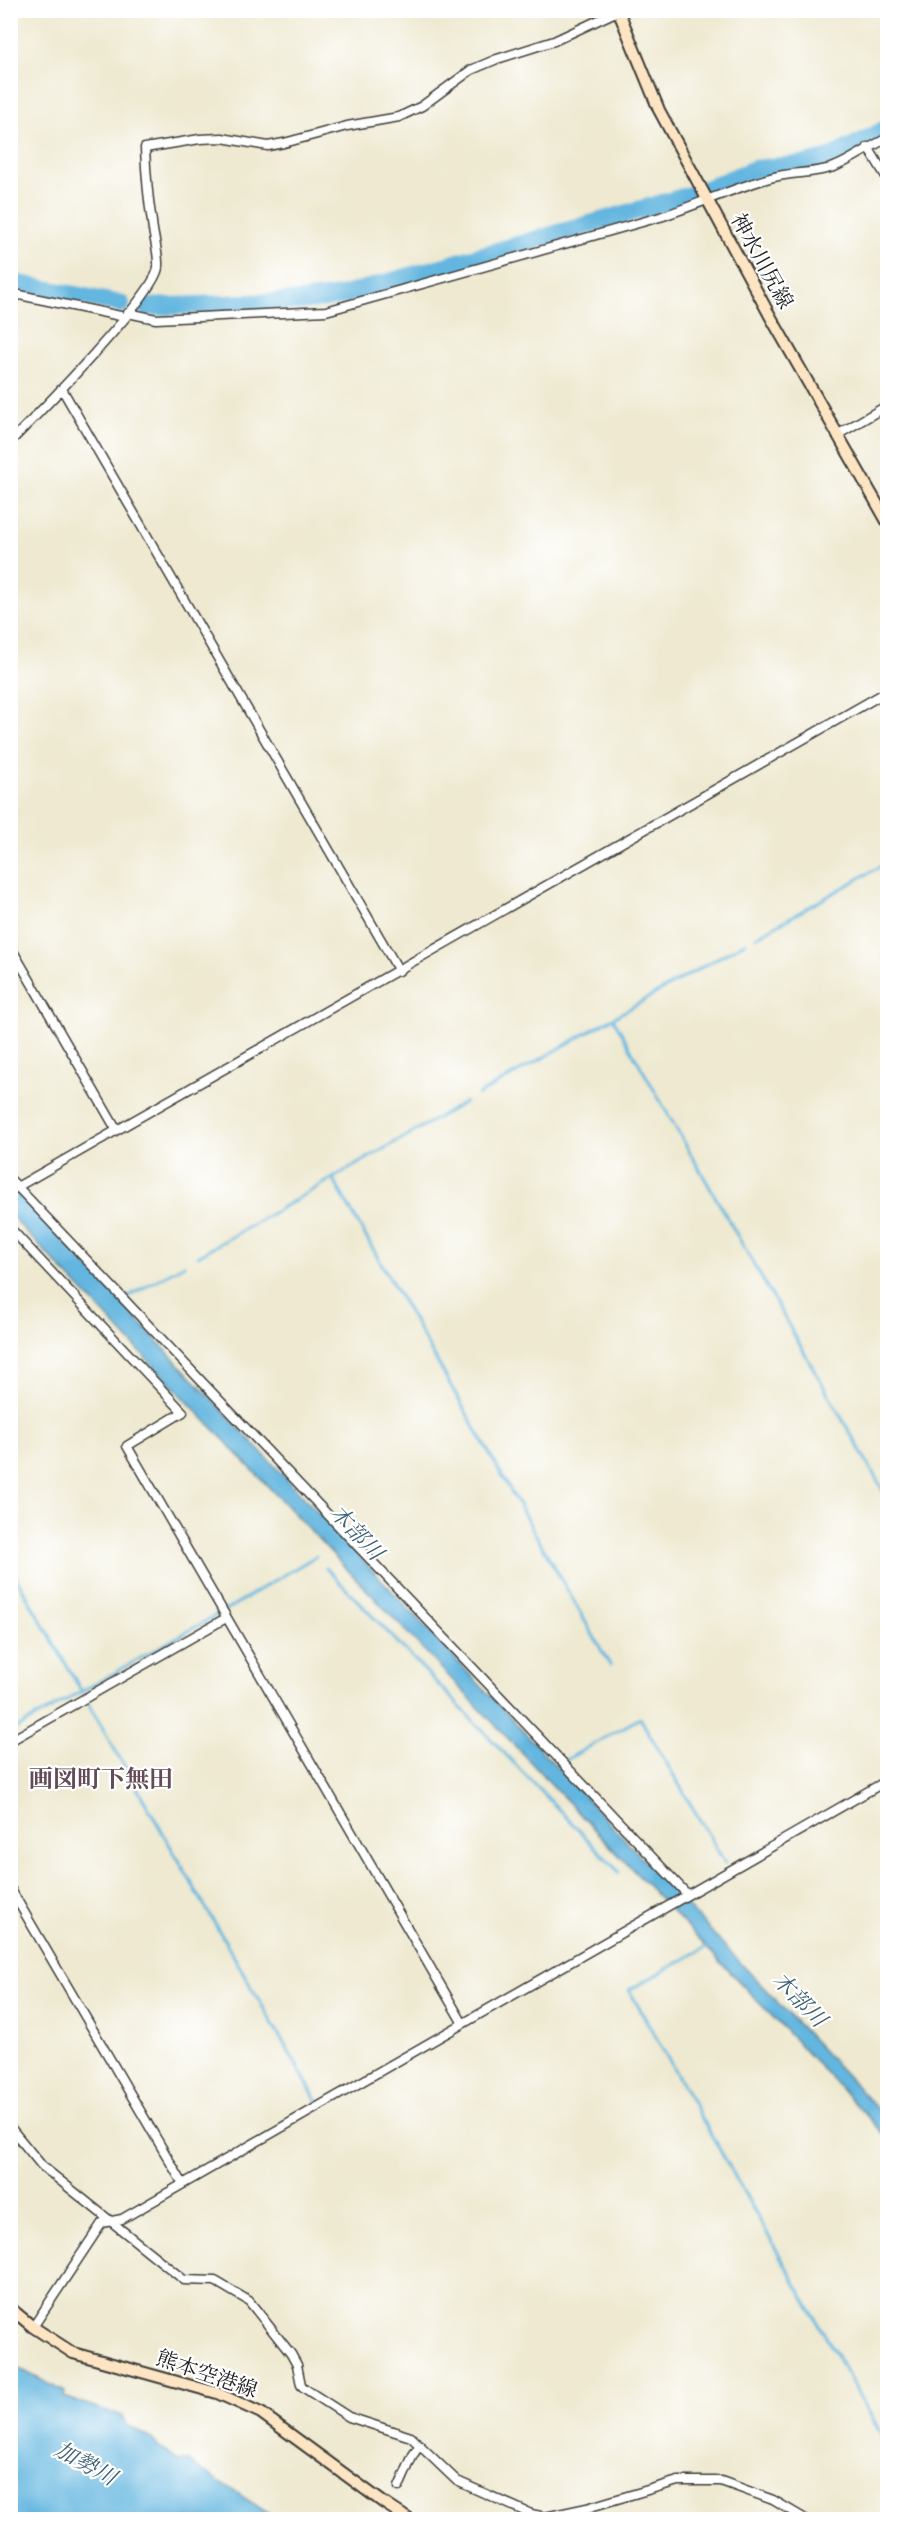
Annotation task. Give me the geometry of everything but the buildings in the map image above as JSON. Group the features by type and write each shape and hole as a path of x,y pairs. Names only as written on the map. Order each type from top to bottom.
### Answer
{"main road":[{"name":"神水川尻線","path":"619,11 658,110 888,523"},
{"name":"熊本空港線","path":"10,2308 33,2327 73,2353 217,2393 261,2413 410,2520"}],"street":[{"path":"10,442 62,389 126,315 146,291 159,269 151,220 145,148 200,139 222,138 268,146 346,126 399,117 423,106 471,70 497,59 554,41 619,11"},
{"path":"10,293 156,319 326,311 649,220 744,185 774,177 812,173 837,166 888,138"},
{"path":"868,147 888,180"},
{"path":"62,389 399,971"},
{"path":"837,435 888,405"},
{"path":"14,1189 888,691"},
{"path":"10,946 116,1129"},
{"path":"10,1179 14,1189 684,1895"},
{"path":"10,1228 183,1412 127,1446 462,2022"},
{"path":"10,1741 226,1618"},
{"path":"33,2327 102,2223 122,2219 664,1906 888,1780"},
{"path":"10,1888 183,2184"},
{"path":"10,2127 42,2166 184,2280 216,2281 249,2301 291,2354 304,2388 349,2417 411,2437 457,2481 531,2514 544,2517 577,2511 678,2481 721,2481 773,2500 807,2520"},
{"path":"399,2487 420,2445"}],"water":[{"path":"10,1184 887,2119 887,2137 11,1216"},
{"name":"加勢川","path":"10,2364 65,2392 64,2397 123,2416 127,2425 154,2440 158,2447 179,2461 188,2461 277,2519 11,2519"}],"waterway":[{"path":"147,307 300,301 341,296 694,194 754,169 806,164 827,159 888,128"},
{"path":"10,282 121,304"},
{"path":"756,937 888,862"},
{"path":"478,1095 746,942"},
{"path":"613,1018 888,1499"},
{"path":"198,1256 465,1102"},
{"path":"333,1179 610,1665"},
{"path":"127,1297 184,1265"},
{"path":"10,1732 316,1556"},
{"path":"10,1567 82,1692"},
{"path":"326,1568 619,1872"},
{"path":"88,1703 317,2101"},
{"path":"564,1761 640,1718 725,1863"},
{"path":"708,1946 629,1990 888,2446"}],"district":[{"name":"画図町下無田","path":"101,1779"}],"water label":[{"name":"木部川","path":"357,1532"},
{"name":"木部川","path":"800,1999"}]}
